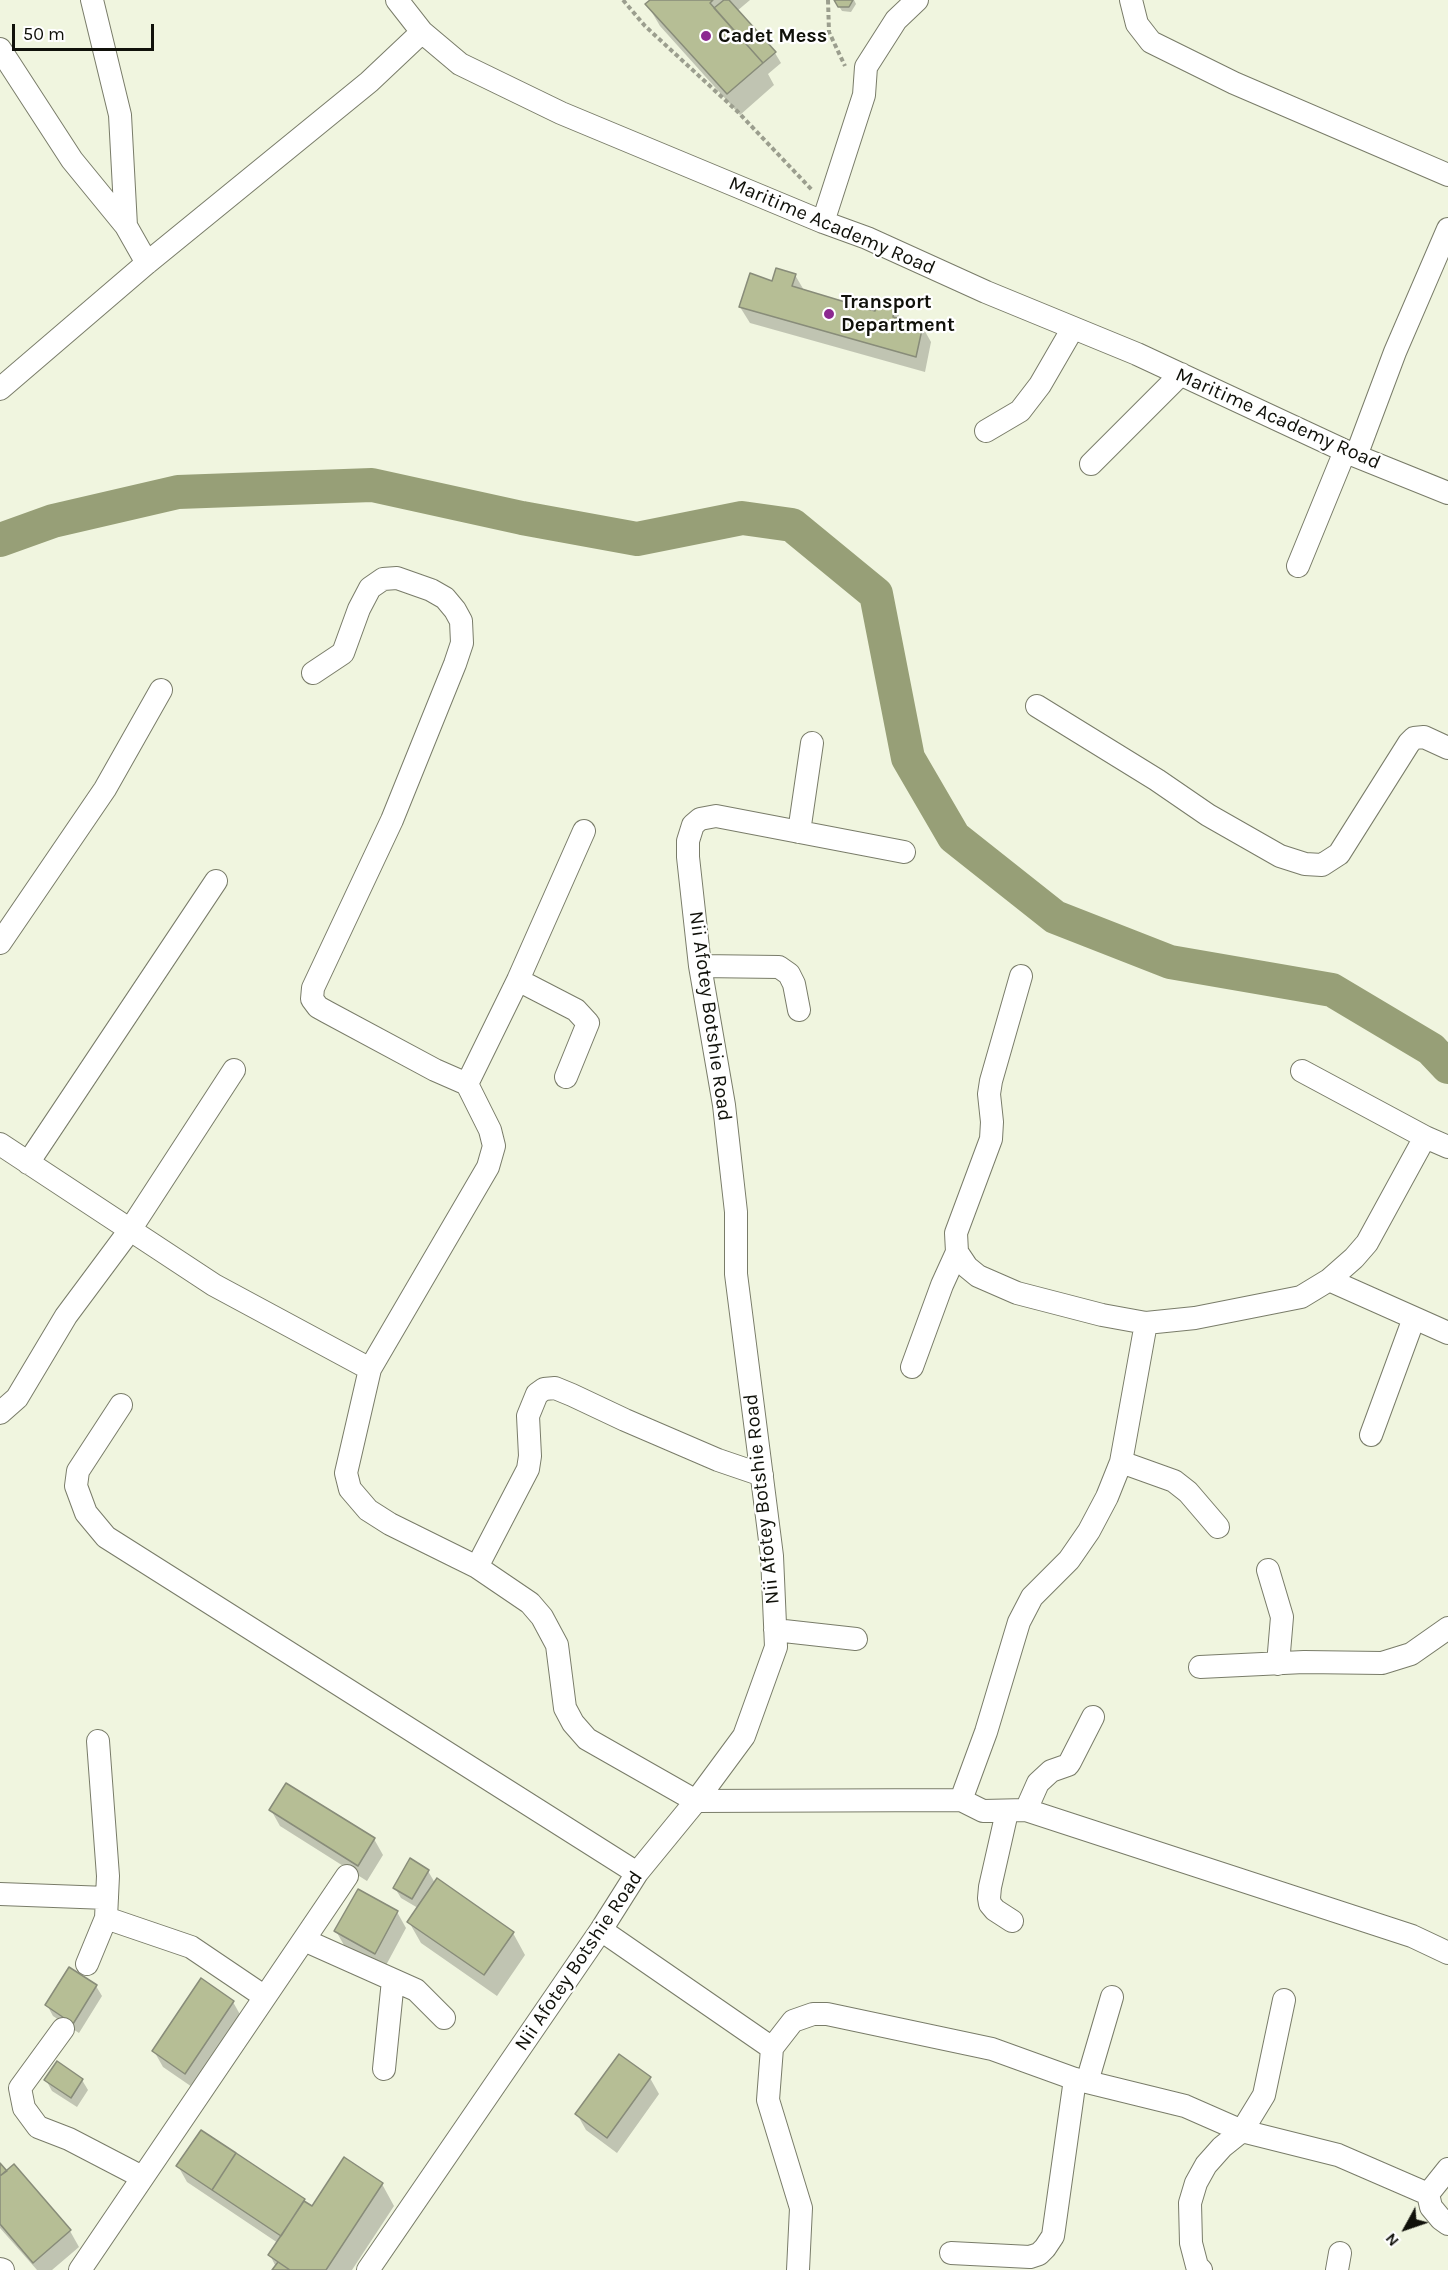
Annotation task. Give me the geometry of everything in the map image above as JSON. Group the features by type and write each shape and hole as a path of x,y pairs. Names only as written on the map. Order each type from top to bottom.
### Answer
{"street":[{"path":"92,0 120,115 126,226"},
{"path":"826,214 864,95 866,67 896,20 917,0"},
{"path":"1131,0 1137,24 1151,42 1234,83 1448,175"},
{"name":"Maritime Academy Road","path":"406,3 422,32 460,64 561,113 826,214 867,238 1180,374 1350,453 1448,493"},
{"path":"0,389 147,263 369,82 422,32"},
{"path":"0,49 72,160 126,226 147,263"},
{"path":"1298,566 1448,229"},
{"path":"986,431 1020,411 1040,385 1073,328"},
{"path":"1090,464 1180,374"},
{"path":"313,673 343,652 359,609 370,588 383,579 397,578 431,590 445,598 461,621 462,643 392,820 313,988 312,999 318,1007 435,1070 467,1084 490,1130 494,1146 488,1167 370,1369 346,1473 350,1489 368,1510 390,1524 477,1567 530,1604 542,1617 557,1645 565,1708 573,1723 587,1739 696,1801 961,1800 983,1811 1016,1811 1412,1936 1448,1953"},
{"path":"0,943 105,789 160,690"},
{"path":"1037,706 1157,780 1208,815 1280,856 1305,864 1322,865 1339,854 1414,738 1424,737 1448,748"},
{"path":"799,832 813,743"},
{"name":"Nii Afotey Botshie Road","path":"368,2270 637,1874 696,1801 744,1736 776,1647 772,1556 736,1274 736,1212 724,1105 700,966 688,857 688,841 693,825 700,819 716,816 904,852"},
{"path":"467,1084 518,980 584,831"},
{"path":"28,1163 216,881"},
{"path":"700,966 779,967 789,974 795,984 799,1010"},
{"path":"912,1367 942,1285 957,1252 956,1233 991,1140 990,1081 1021,976"},
{"path":"518,980 576,1010 588,1023 566,1077"},
{"path":"0,1413 16,1398 66,1316 130,1230 234,1070"},
{"path":"1302,1071 1448,1147"},
{"path":"957,1252 967,1267 978,1276 1017,1293 1102,1316 1146,1323 1195,1318 1282,1302 1301,1297 1329,1280 1354,1258 1367,1243 1425,1137"},
{"path":"0,1144 214,1285 370,1369"},
{"path":"1329,1280 1448,1334"},
{"path":"1371,1436 1414,1318"},
{"path":"961,1800 986,1732 1019,1622 1032,1597 1069,1560 1107,1497 1120,1462 1146,1323"},
{"path":"477,1567 528,1469 530,1456 528,1416 537,1394 550,1387 564,1391 707,1456 762,1475"},
{"path":"120,1405 78,1471 76,1486 86,1513 106,1537 637,1874"},
{"path":"1120,1462 1174,1481 1188,1492 1218,1527"},
{"path":"1268,1570 1282,1617 1278,1664"},
{"path":"1200,1667 1305,1662 1382,1663 1411,1654 1448,1628"},
{"path":"775,1630 856,1639"},
{"path":"1012,1921 995,1910 989,1898 990,1887 1016,1811 1038,1783 1051,1771 1068,1766 1093,1717"},
{"path":"87,1964 106,1908 108,1876 98,1741"},
{"path":"80,2270 347,1876"},
{"path":"0,1894 106,1908 192,1947 265,1997"},
{"path":"601,1930 772,2048"},
{"path":"304,1940 416,1990 444,2018"},
{"path":"384,2069 393,1980"},
{"path":"951,2253 1030,2257 1039,2254 1053,2236 1081,2081 1112,1997"},
{"path":"1201,2270 1197,2266 1191,2243 1190,2203 1196,2183 1206,2164 1242,2131 1264,2095 1284,2000"},
{"path":"798,2270 801,2208 768,2100 772,2048 793,2021 813,2014 827,2014 992,2049 1081,2081 1185,2106 1242,2131 1338,2156 1428,2194"},
{"path":"63,2029 20,2088 24,2108 38,2127 69,2139 142,2177"},
{"path":"1428,2194 1448,2169"},
{"path":"1428,2194 1431,2207 1448,2224"}],"path":[{"path":"623,0 645,26 737,111 826,214"},
{"path":"828,0 829,32 848,72"}],"building":[{"name":"Cadet Mess","path":"650,0 713,0 710,3 763,63 727,94 645,4"},
{"path":"724,0 729,0 776,52 763,63 714,8"},
{"path":"834,0 853,0 849,7 838,7"},
{"name":"Transport Department","path":"776,268 796,274 792,286 875,311 878,302 895,306 893,317 923,325 916,357 739,307 750,273 772,281"},
{"path":"286,1783 375,1838 358,1866 269,1810"},
{"path":"410,1858 429,1870 412,1899 393,1888"},
{"path":"437,1878 514,1932 484,1975 407,1922"},
{"path":"358,1889 398,1911 375,1954 334,1931"},
{"path":"69,1967 97,1985 73,2024 45,2005"},
{"path":"201,1978 234,2001 185,2074 152,2051"},
{"path":"619,2054 651,2077 607,2138 575,2114"},
{"path":"57,2061 83,2079 71,2098 44,2080"},
{"path":"201,2130 236,2153 212,2190 176,2166"},
{"path":"236,2153 305,2199 281,2236 212,2190"},
{"path":"344,2157 383,2183 326,2270 290,2270 268,2255 304,2201 312,2206"},
{"path":"0,2163 7,2171 0,2176"},
{"path":"14,2164 71,2230 33,2263 0,2224 0,2176"},
{"path":"278,2262 290,2270 272,2270"}],"waterway":[{"path":"0,540 53,521 178,492 372,485 522,518 637,539 742,518 792,525 876,594 908,758 954,837 1055,917 1170,962 1332,990 1431,1049 1448,1067"}],"place":[{"name":"Cadet Mess","path":"706,36"},
{"name":"Transport Department","path":"829,314"}]}
